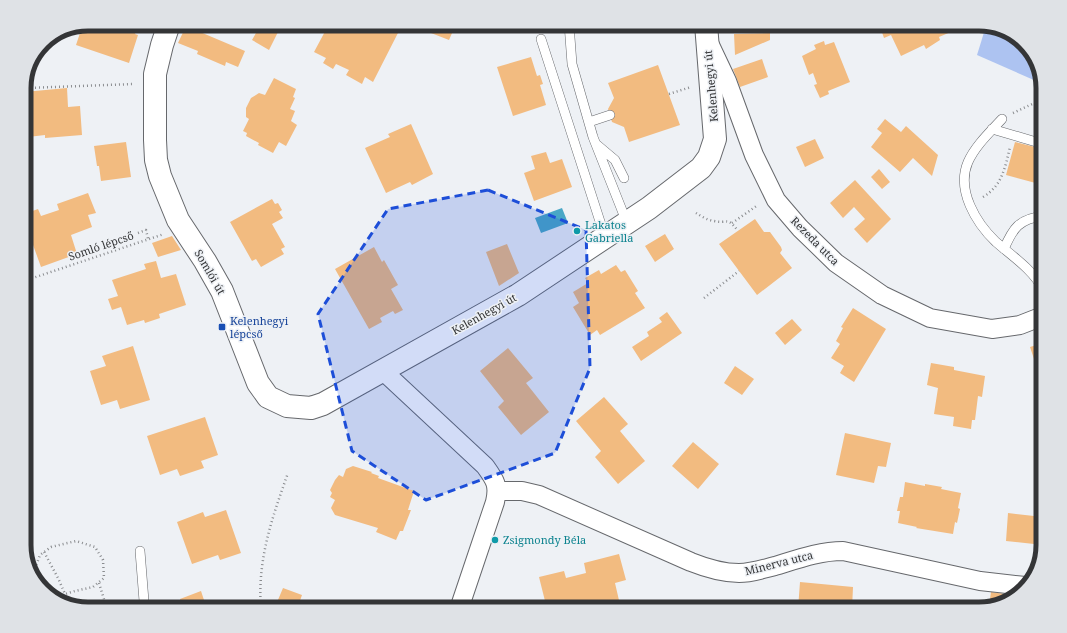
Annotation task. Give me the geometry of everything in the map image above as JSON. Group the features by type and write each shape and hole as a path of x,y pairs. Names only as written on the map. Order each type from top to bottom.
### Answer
{"street":[{"name":"Somlói út","path":"167,31 162,45 155,85 154,125 156,160 166,192 182,227 205,261 222,291 258,383 268,397 287,406 311,408 335,398 382,370"},
{"name":"Rezeda utca","path":"707,32 754,155 773,195 800,228 836,263 882,295 930,318 992,329 1020,325 1036,319"},
{"name":"Kelenhegyi út","path":"382,370 518,295 649,208 700,168 709,157 716,140 707,32"},
{"path":"382,370 485,466 496,484 498,491 496,502 461,602"},
{"name":"Minerva utca","path":"498,491 522,491 539,495 691,562 724,572 752,572 818,553 843,551 980,581 1019,585"}],"lane":[{"path":"570,31 572,64 588,122 627,223"},
{"path":"541,40 605,237"},
{"path":"588,122 610,115"},
{"path":"1002,119 992,129 968,162 965,172 965,186 969,203 976,218 986,231 1032,273 1036,279"},
{"path":"992,129 1036,142"},
{"path":"595,143 615,160 624,178"},
{"path":"1004,249 1017,226 1024,221 1036,217"},
{"path":"140,551 144,602"}],"path":[{"path":"31,88 141,84 155,85"},
{"path":"1002,119 1036,102"},
{"path":"969,203 986,196 998,185 1006,165 1013,135"},
{"path":"732,223 773,195"},
{"path":"696,214 716,222 727,220 732,223 738,231"},
{"name":"Somló lépcső","path":"31,279 182,227"},
{"path":"138,233 146,230 148,239"},
{"path":"704,298 739,271"},
{"path":"261,602 260,581 264,548 288,473"},
{"path":"36,567 40,555 44,552 51,547 76,541 95,547 103,560 104,578 93,587 65,594 44,552"},
{"path":"99,583 105,602"}],"highlighted area":[{"path":"488,190 586,230 590,368 555,453 426,500 352,451 318,314 388,209"}],"shaded area":[{"path":"984,31 1001,35 1022,50 1030,63 1036,81 977,55"},
{"path":"562,208 568,223 541,233 535,218"}],"building":[{"path":"136,31 135,34 138,35 129,63 76,45 80,32"},
{"path":"184,31 198,31 245,51 238,67 226,62 225,66 197,54 198,51 178,43"},
{"path":"257,31 278,31 269,50 252,40"},
{"path":"325,31 399,31 373,82 365,77 362,84 346,75 349,70 336,64 333,69 323,63 326,58 314,52"},
{"path":"432,31 453,31 449,40 431,33"},
{"path":"882,31 953,31 939,37 940,40 926,49 924,45 901,56 891,35 884,38"},
{"path":"770,33 770,40 735,55 734,34"},
{"path":"824,41 825,45 834,42 850,82 828,91 829,94 820,98 814,85 817,84 813,73 809,75 802,56 816,49 814,45"},
{"path":"531,57 537,76 540,75 543,84 540,85 546,105 513,116 497,67"},
{"path":"762,59 768,77 740,87 733,69"},
{"path":"658,65 680,125 629,142 624,127 612,122 608,109 614,98 608,83"},
{"path":"274,78 296,89 293,97 295,98 290,109 295,111 291,121 297,125 286,146 279,142 273,153 258,145 259,143 246,136 247,133 243,131 249,119 246,117 246,108 251,98 259,93 265,95"},
{"path":"67,88 68,107 80,106 82,135 45,138 45,135 31,137 31,91"},
{"path":"885,119 901,132 906,126 938,155 932,176 913,158 900,172 871,147 882,133 877,129"},
{"path":"411,124 433,174 412,185 410,182 386,193 365,148 390,137 388,134"},
{"path":"815,139 824,158 805,167 796,147"},
{"path":"126,142 131,177 101,181 94,146"},
{"path":"1015,142 1036,147 1036,183 1006,175"},
{"path":"546,152 550,163 562,159 572,187 534,201 524,173 535,169 531,156"},
{"path":"879,169 890,182 882,189 871,177"},
{"path":"855,180 891,219 867,243 854,229 865,219 854,207 843,218 830,203"},
{"path":"88,193 96,213 88,215 92,227 71,235 77,254 41,267 31,239 31,212 38,209 41,216 59,210 57,204"},
{"path":"272,199 275,204 278,203 282,210 279,212 283,218 272,224 285,247 281,249 284,254 261,267 256,259 252,261 230,222"},
{"path":"755,219 764,232 770,232 781,247 782,250 780,253 792,268 757,295 719,244"},
{"path":"665,234 674,249 655,262 645,246"},
{"path":"172,236 181,250 158,257 152,243"},
{"path":"507,244 519,273 499,286 486,252"},
{"path":"374,247 382,262 384,260 398,285 391,289 403,310 395,314 393,311 380,318 382,322 369,329 335,269"},
{"path":"156,261 161,278 176,274 186,305 159,314 160,318 145,323 144,320 127,325 121,307 112,310 108,299 118,296 112,280 146,269 144,264"},
{"path":"616,265 621,272 625,270 638,291 635,293 645,308 600,335 597,330 590,335 573,307 579,303 573,292 588,283 585,278 599,270 601,274"},
{"path":"853,308 886,329 854,382 840,373 844,366 831,358 840,344 836,341 843,328 841,327"},
{"path":"667,312 682,333 641,361 632,347 649,336 647,332 662,322 659,318"},
{"path":"792,319 802,330 785,345 775,333"},
{"path":"1036,345 1036,365 1030,347"},
{"path":"133,346 150,400 120,409 117,400 101,405 90,371 106,366 102,356"},
{"path":"508,348 533,378 526,383 549,412 521,435 498,407 504,401 480,371"},
{"path":"931,363 954,367 954,370 985,376 982,397 978,396 975,420 972,420 971,429 953,426 954,417 934,414 938,388 927,385"},
{"path":"735,366 754,379 742,395 724,383"},
{"path":"604,397 628,424 620,431 645,461 618,484 595,457 601,451 576,421"},
{"path":"205,417 218,455 201,461 204,468 180,476 177,469 160,475 147,436"},
{"path":"845,433 891,443 886,467 878,466 874,483 836,475"},
{"path":"693,442 719,464 698,489 672,466"},
{"path":"353,466 372,472 371,473 379,476 378,478 414,491 408,510 411,510 403,531 400,531 396,540 376,532 378,528 335,515 331,508 335,500 330,497 332,493 330,490 339,475 343,477 346,469"},
{"path":"905,482 925,486 925,484 942,487 941,489 961,493 958,508 960,509 957,523 955,522 953,534 916,528 917,527 898,523 900,511 897,511 900,497 903,497"},
{"path":"226,510 241,553 220,560 218,555 192,564 177,522 203,512 205,517"},
{"path":"1008,513 1036,516 1036,544 1006,541"},
{"path":"619,554 626,580 615,583 619,602 545,602 539,577 564,571 566,578 586,573 584,563"},
{"path":"800,582 853,587 852,602 799,602"},
{"path":"283,588 302,595 300,602 277,602"},
{"path":"201,591 205,602 181,602 180,599"},
{"path":"991,592 1007,594 1001,598 990,601"}],"place":[{"name":"Lakatos Gabriella","path":"577,231"},
{"name":"Kelenhegyi lépcső","path":"222,327"},
{"name":"Zsigmondy Béla","path":"495,540"}]}
